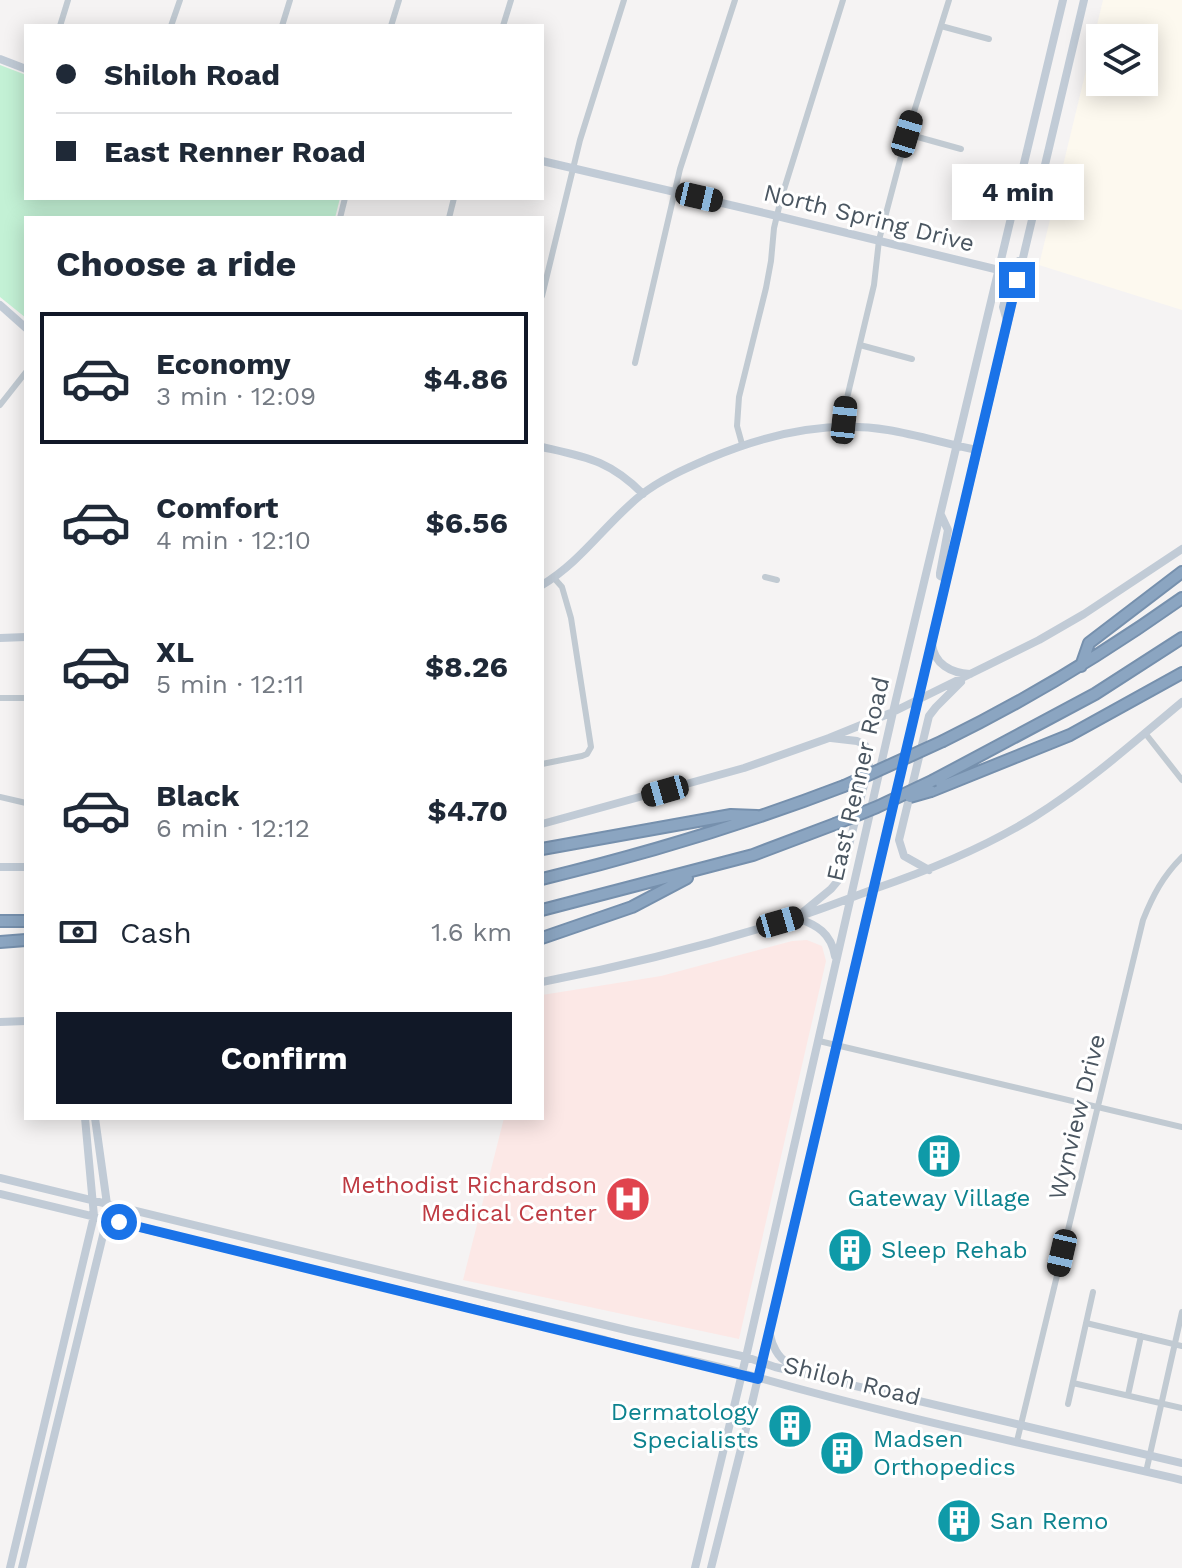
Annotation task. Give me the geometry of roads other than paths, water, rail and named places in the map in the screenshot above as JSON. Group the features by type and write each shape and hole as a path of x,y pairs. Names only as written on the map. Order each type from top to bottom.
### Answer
{"highway":[{"path":"1081,666 1089,643 1182,572"},
{"path":"544,878 669,846 763,817 844,786 1002,711 1081,666 1182,598"},
{"path":"933,785 1095,694 1182,638"},
{"path":"544,909 753,855 1070,735 1182,673"},
{"path":"544,849 731,815 763,817"},
{"path":"544,937 632,907 703,869"},
{"path":"0,921 24,921"},
{"path":"0,942 24,940"}],"main road":[{"name":"East Renner Road","path":"695,1568 893,712 1063,0"},
{"name":"East Renner Road","path":"711,1568 1084,0"},
{"path":"0,59 24,68"},
{"name":"North Spring Drive","path":"544,161 999,270"},
{"path":"1021,184 1040,187"},
{"path":"1007,322 1003,307 1010,281 999,270 1023,259"},
{"path":"0,305 24,326"},
{"path":"544,584 564,571 643,494 691,466 742,444 794,430 845,427 887,430 977,450"},
{"path":"544,448 617,470 643,494"},
{"path":"941,515 948,530 940,576 946,579"},
{"path":"544,823 744,768 893,712 1039,640 1182,549"},
{"path":"0,638 24,637"},
{"path":"931,642 939,662 948,669 971,674"},
{"path":"929,870 904,856 899,840 929,716 971,674"},
{"path":"544,982 742,934 929,870 994,840 1036,816 1087,780 1182,702"},
{"path":"796,917 841,877 869,765 865,745 829,738"},
{"path":"0,867 24,867"},
{"path":"796,917 824,931 833,946 836,960"},
{"path":"0,1022 24,1021"},
{"path":"10,1568 94,1216 85,1120"},
{"path":"22,1568 107,1219 95,1120"},
{"path":"790,1167 793,1183 802,1189"},
{"name":"Shiloh Road","path":"0,1178 1182,1463"},
{"name":"Shiloh Road","path":"0,1194 1182,1480"},
{"path":"777,1221 791,1238"},
{"path":"433,1298 441,1284"},
{"path":"770,1327 770,1340 785,1362 849,1379 856,1386"},
{"path":"627,1346 630,1331"},
{"path":"890,1411 893,1395"}],"street":[{"path":"61,24 68,0"},
{"path":"172,24 180,0"},
{"path":"283,24 290,0"},
{"path":"392,24 399,0"},
{"path":"504,24 511,0"},
{"path":"544,288 580,140 624,0"},
{"path":"635,363 675,191 735,0"},
{"path":"742,444 737,426 739,397 766,288 777,216 843,0"},
{"path":"845,427 846,402 874,285 879,240 907,134 949,0"},
{"path":"941,26 989,39"},
{"path":"907,134 961,149"},
{"path":"860,345 912,359"},
{"path":"0,405 24,375"},
{"path":"765,577 777,580"},
{"path":"544,764 582,756 591,750 569,607 562,587 554,578"},
{"path":"0,698 24,698"},
{"path":"1145,733 1182,780"},
{"path":"0,797 24,803"},
{"name":"Wynview Drive","path":"1017,1441 1143,920 1154,892 1182,857"},
{"path":"819,1041 1182,1127"},
{"path":"1068,1404 1093,1292"},
{"path":"1146,1472 1161,1403 1178,1346 1182,1312"},
{"path":"1086,1323 1178,1346"},
{"path":"1128,1395 1141,1336"},
{"path":"1073,1383 1182,1408"}],"place":[{"name":"Gateway Village","path":"939,1156"},
{"name":"Methodist Richardson Medical Center","path":"628,1199"},
{"name":"Sleep Rehab","path":"850,1250"},
{"name":"Dermatology Specialists","path":"790,1426"},
{"name":"Madsen Orthopedics","path":"842,1453"},
{"name":"San Remo","path":"959,1521"}]}
